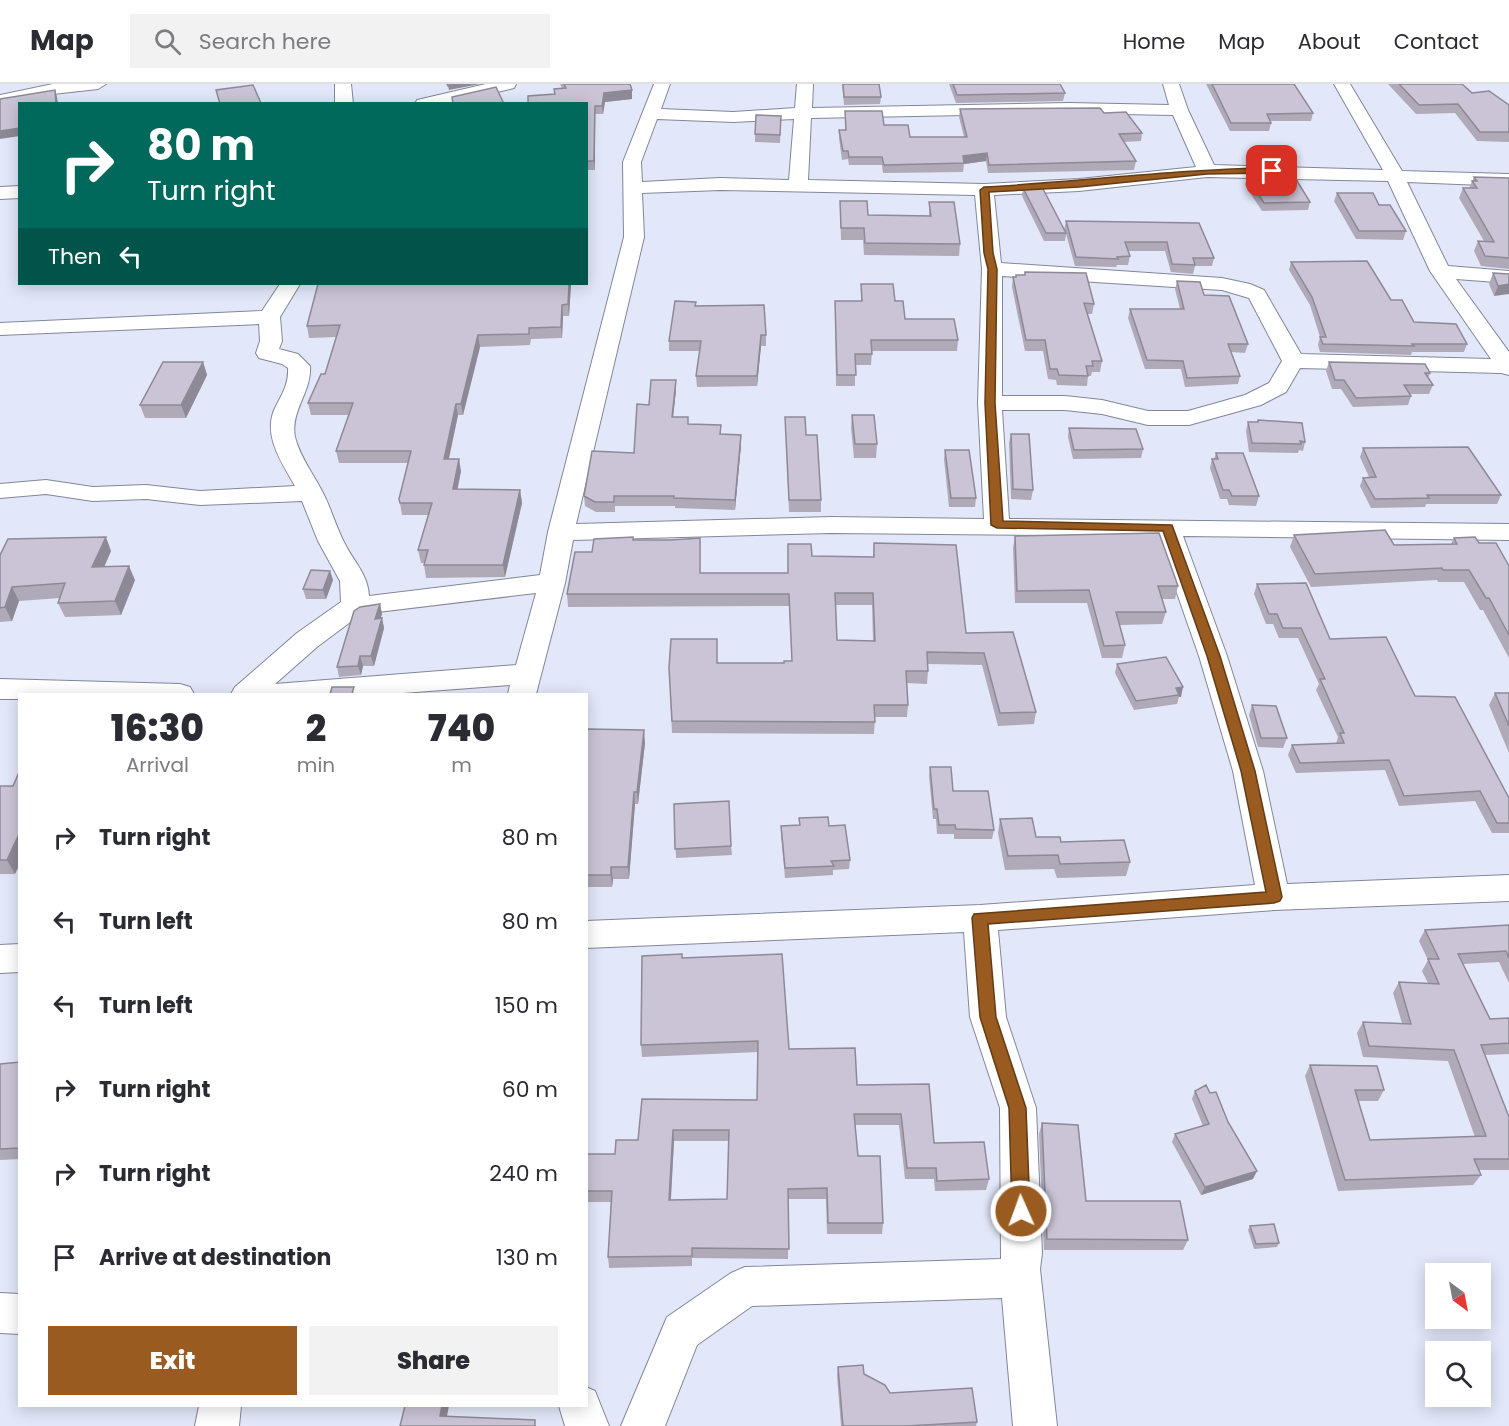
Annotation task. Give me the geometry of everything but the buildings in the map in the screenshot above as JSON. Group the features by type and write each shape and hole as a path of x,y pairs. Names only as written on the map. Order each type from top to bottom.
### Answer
{"street":[{"path":"0,89 9,84"},
{"path":"0,100 54,86 98,84"},
{"path":"343,84 344,102"},
{"path":"432,102 508,84"},
{"path":"298,693 524,685 552,583 561,532 634,237 632,162 662,84"},
{"path":"798,185 805,84"},
{"path":"1171,84 1179,110 1207,171"},
{"path":"1342,84 1384,153 1440,271 1508,367"},
{"path":"650,114 733,117 804,112 1069,108 1179,110"},
{"path":"633,188 720,184 984,190 1079,185 1207,171 1282,171 1509,180"},
{"path":"984,190 992,269 990,403 997,525"},
{"path":"0,193 18,192"},
{"path":"992,269 1222,284 1243,288 1257,294 1293,361"},
{"path":"1440,271 1509,277"},
{"path":"289,285 269,317 271,341 267,353 290,359 299,366 301,378 299,389 284,409 283,434 292,459 311,493 334,549 353,575 357,593 354,606"},
{"path":"0,329 269,317"},
{"path":"1293,361 1508,367"},
{"path":"990,403 1065,403 1102,407 1148,418 1189,418 1253,400 1278,387 1293,361"},
{"path":"0,491 46,487 93,494 146,492 200,498 311,493"},
{"path":"561,532 831,525 1509,532"},
{"path":"1167,527 1213,656 1248,771 1274,897"},
{"path":"245,693 307,640 354,606 460,594 509,585 552,583"},
{"path":"0,689 144,693"},
{"path":"588,935 980,918 1274,897 1509,888"},
{"path":"980,918 988,1017 1018,1108 1022,1252 1020,1269 1035,1426"},
{"path":"0,959 18,958"},
{"path":"643,1426 682,1331 746,1287 1010,1278 1020,1269"},
{"path":"0,1313 18,1314"},
{"path":"217,1426 220,1407"},
{"path":"580,1407 587,1426"}],"route":[{"path":"1021,1211 1018,1108 988,1017 980,918 1274,897 1248,771 1213,656 1167,527 997,525 990,403 992,269 984,190 1079,185 1207,171 1272,171"}]}
